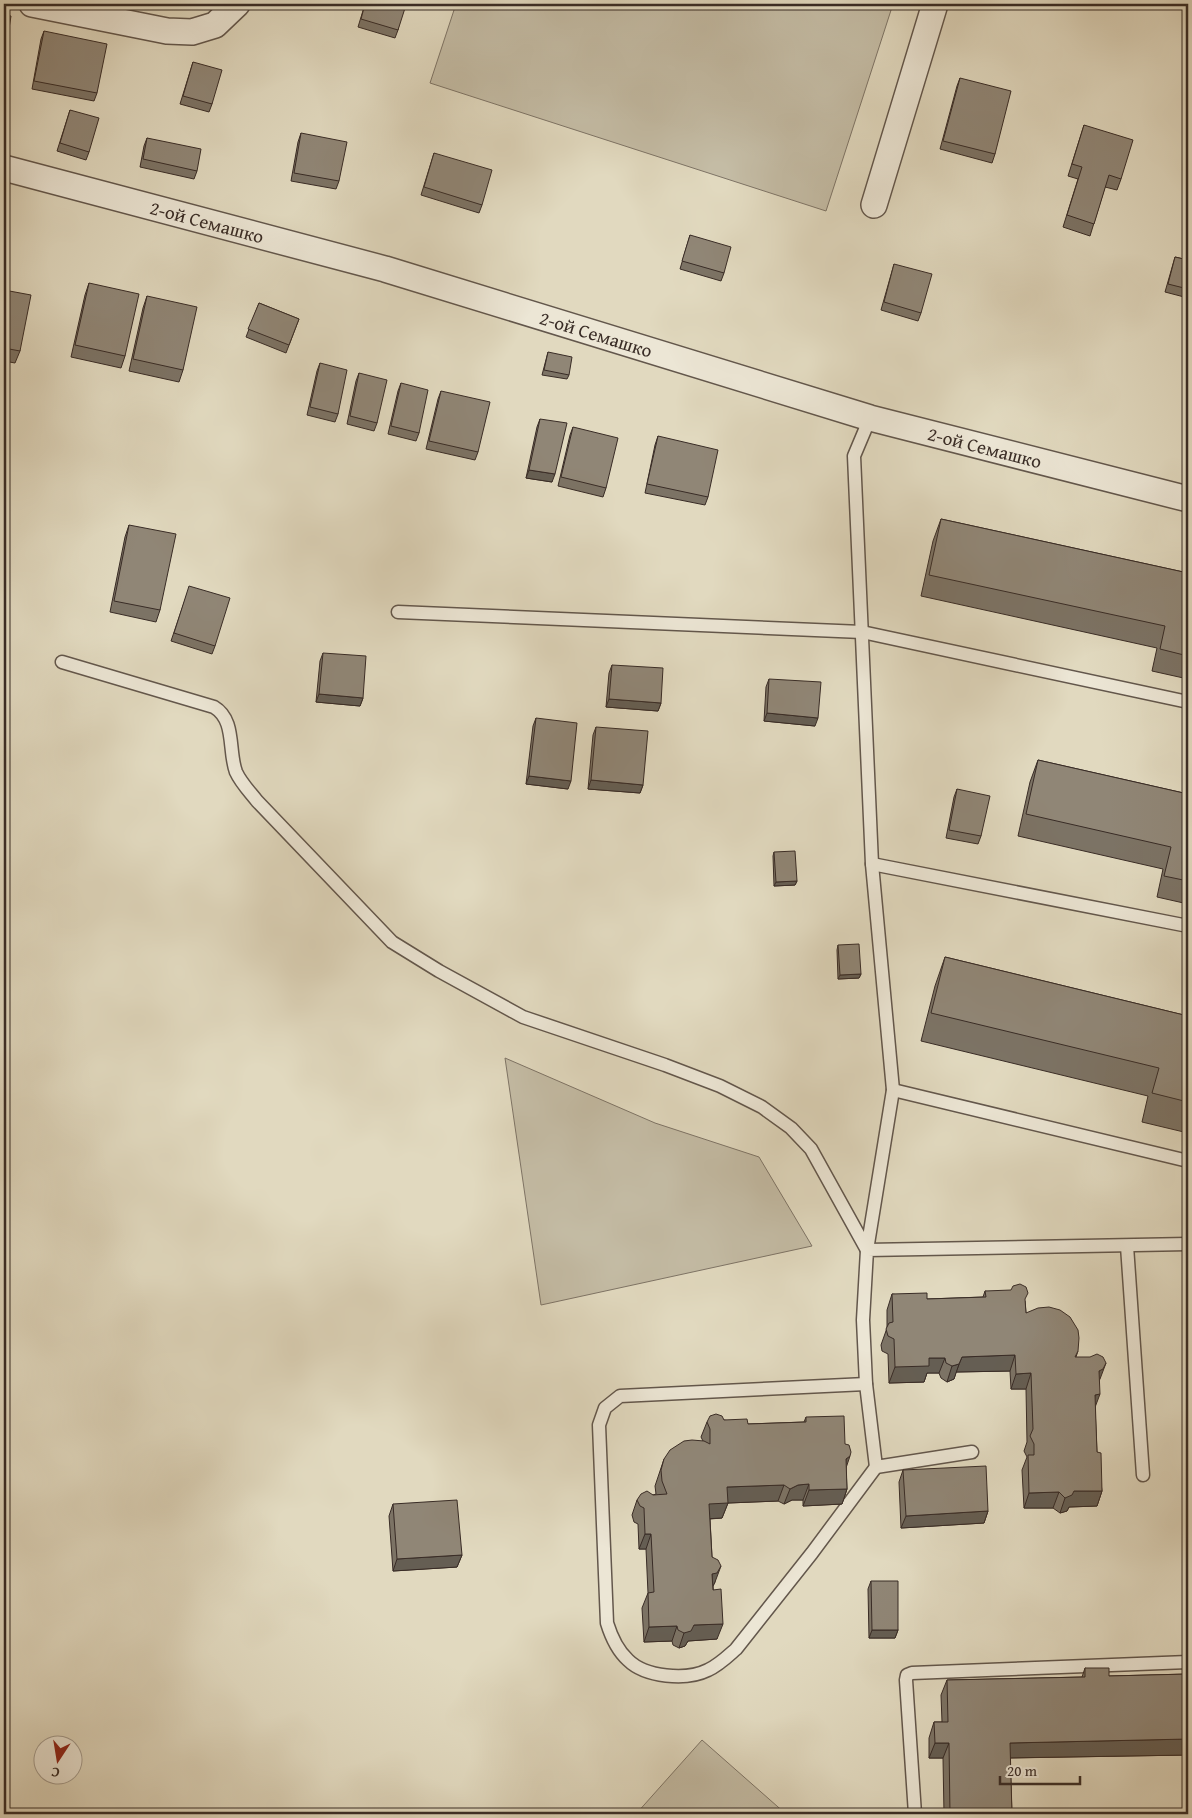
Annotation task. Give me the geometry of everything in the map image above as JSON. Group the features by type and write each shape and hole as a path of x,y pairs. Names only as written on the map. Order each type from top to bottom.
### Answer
{"street":[{"path":"32,4 167,31 192,32 215,25 237,4"},
{"path":"874,204 935,4"},
{"name":"2-ой Семашко","path":"4,168 385,269 870,418 1188,500"}],"lane":[{"path":"870,418 854,456 872,864 893,1090 867,1250 863,1320 866,1384 876,1468"},
{"path":"398,612 862,632 1188,702"},
{"path":"62,662 214,707 220,711 228,726 233,761 237,774 256,801 392,942 439,971 523,1017 720,1086 769,1112 791,1128 811,1149 867,1250"},
{"path":"872,864 1188,926"},
{"path":"893,1090 1188,1162"},
{"path":"867,1250 1188,1244"},
{"path":"1127,1246 1143,1475"},
{"path":"866,1384 620,1396 606,1408 599,1425 607,1623 626,1659 637,1667 669,1676 685,1676 707,1671 722,1662 736,1649 876,1468 972,1452"},
{"path":"914,1814 907,1675 912,1673 1188,1662"}],"shaded area":[{"path":"456,4 893,4 826,211 430,83"},
{"path":"505,1058 655,1123 759,1157 812,1246 541,1305"},
{"path":"702,1740 786,1814 636,1814"}],"building":[{"path":"365,4 406,5 398,30 361,19"},
{"path":"4,15 11,16 4,60"},
{"path":"44,31 107,44 97,93 34,81"},
{"path":"193,62 222,70 212,104 183,96"},
{"path":"960,78 1011,91 995,154 943,141"},
{"path":"70,110 99,118 89,152 60,143"},
{"path":"1084,125 1133,140 1121,179 1109,175 1094,224 1067,215 1082,167 1072,164"},
{"path":"301,133 347,142 339,181 294,173"},
{"path":"147,138 201,149 197,171 143,159"},
{"path":"434,153 492,170 482,205 424,187"},
{"path":"690,235 731,247 724,273 682,261"},
{"path":"1175,257 1188,260 1188,289 1168,284"},
{"path":"894,264 932,274 921,313 884,302"},
{"path":"89,283 139,294 125,356 75,345"},
{"path":"4,290 31,295 20,351 4,348"},
{"path":"147,296 197,307 183,370 133,359"},
{"path":"259,303 299,319 289,345 248,329"},
{"path":"548,352 572,357 569,375 544,370"},
{"path":"320,363 347,370 338,414 310,407"},
{"path":"359,373 387,380 377,423 350,416"},
{"path":"401,383 428,390 419,433 391,426"},
{"path":"441,391 490,402 478,452 429,441"},
{"path":"540,419 567,423 555,474 529,470"},
{"path":"573,427 618,438 606,488 561,477"},
{"path":"658,436 718,450 708,497 647,484"},
{"path":"941,519 1188,573 1188,656 1160,649 1165,626 929,575"},
{"path":"129,525 176,534 160,610 114,601"},
{"path":"189,586 230,598 215,646 174,633"},
{"path":"323,653 366,656 363,698 319,694"},
{"path":"612,665 663,668 661,703 609,699"},
{"path":"769,679 821,682 818,718 767,713"},
{"path":"536,718 577,723 571,781 529,776"},
{"path":"596,727 648,731 643,785 591,780"},
{"path":"1038,760 1188,794 1188,881 1164,876 1171,847 1026,814"},
{"path":"957,789 990,796 981,836 949,830"},
{"path":"795,851 797,881 776,882 774,852"},
{"path":"859,944 861,974 840,975 838,945"},
{"path":"945,957 1188,1016 1188,1102 1152,1093 1159,1068 931,1013"},
{"path":"1020,1284 1026,1287 1028,1293 1025,1299 1026,1313 1038,1308 1049,1307 1060,1310 1070,1317 1078,1330 1078,1351 1075,1357 1090,1357 1097,1354 1103,1357 1106,1363 1103,1369 1099,1371 1100,1394 1095,1395 1097,1452 1101,1453 1102,1491 1074,1491 1072,1495 1065,1498 1059,1492 1029,1493 1028,1455 1034,1455 1034,1444 1030,1436 1033,1429 1031,1373 1016,1374 1015,1355 962,1357 959,1364 952,1366 946,1363 945,1358 929,1358 929,1366 895,1367 894,1339 888,1336 886,1329 889,1323 893,1322 892,1294 927,1293 927,1299 986,1297 985,1291 1011,1290 1013,1286"},
{"path":"716,1414 722,1416 724,1420 747,1419 748,1424 806,1422 806,1417 844,1416 845,1444 849,1445 851,1452 850,1456 846,1459 847,1489 809,1490 809,1484 798,1485 790,1489 784,1485 727,1487 728,1503 709,1504 712,1557 718,1560 721,1566 717,1573 712,1574 713,1590 721,1589 723,1624 694,1625 691,1631 684,1633 678,1630 677,1626 649,1627 648,1593 654,1592 651,1534 645,1534 644,1508 640,1506 637,1500 641,1494 647,1491 653,1495 667,1494 662,1481 661,1470 664,1459 670,1450 684,1441 704,1441 710,1444 710,1429 707,1422 710,1416"},
{"path":"986,1466 988,1511 906,1516 903,1470"},
{"path":"457,1500 462,1555 397,1559 393,1504"},
{"path":"871,1581 898,1581 898,1630 872,1630"},
{"path":"1085,1668 1109,1668 1109,1676 1188,1674 1188,1739 1010,1743 1012,1814 950,1814 949,1743 935,1743 934,1722 948,1722 947,1680 1085,1677"},
{"path":"1180,1810 1188,1810 1188,1814 1180,1814"}]}
